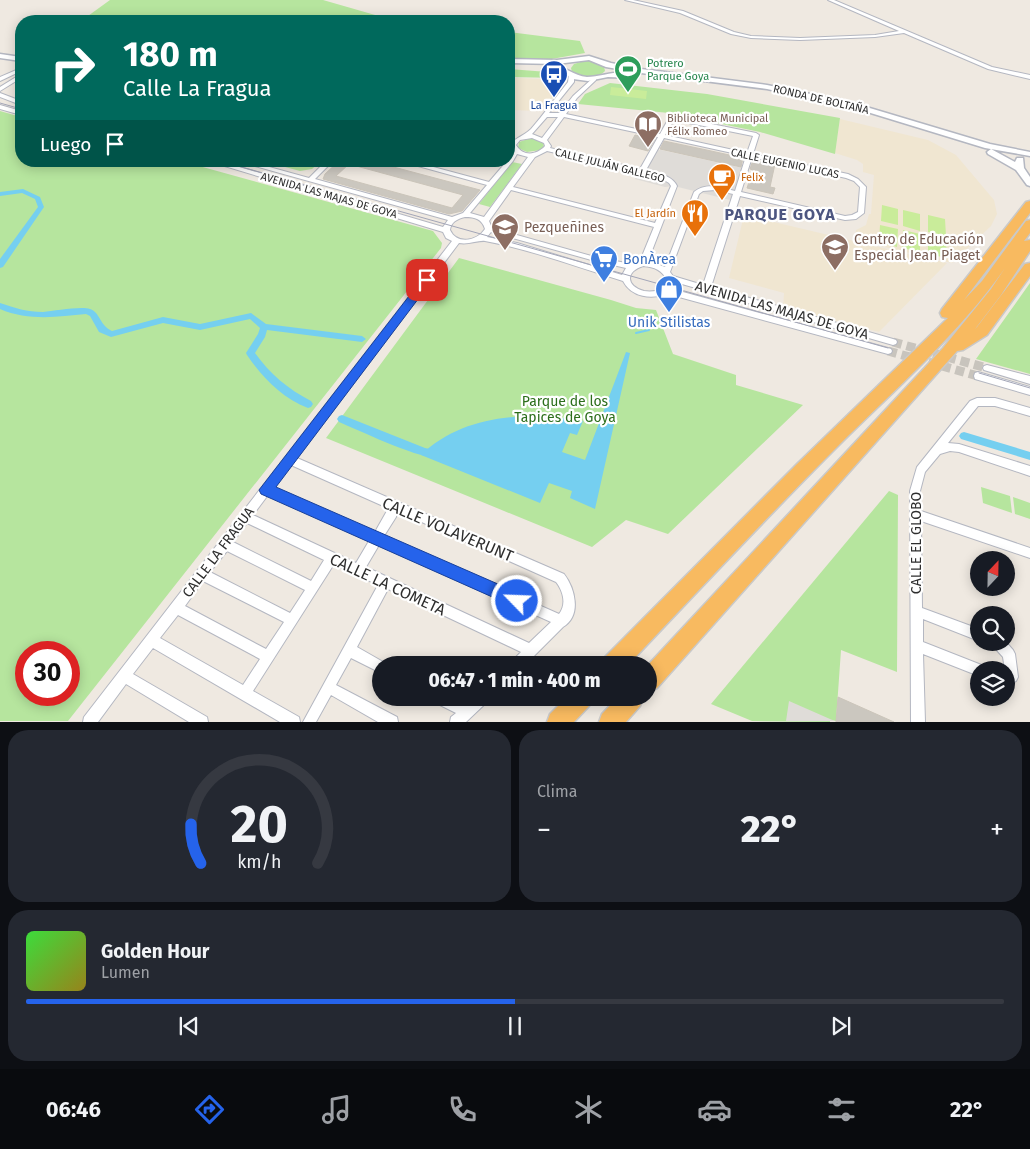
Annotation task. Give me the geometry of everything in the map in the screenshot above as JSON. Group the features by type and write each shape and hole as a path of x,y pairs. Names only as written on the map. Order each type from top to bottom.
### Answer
{"highway":[{"path":"891,381 897,364 956,303 1030,205"},
{"path":"622,656 891,381 948,326 987,284 1030,224"},
{"path":"657,671 948,352 996,292 1030,241"},
{"path":"948,352 982,331 1030,267"},
{"path":"558,722 573,706"},
{"path":"610,722 625,706"}],"main road":[{"path":"0,52 15,52"},
{"path":"0,56 15,58"},
{"name":"RONDA DE BOLTAÑA","path":"515,61 557,62 589,58 609,65 641,71 740,83 820,97 887,114 998,149 1029,153"},
{"path":"568,73 566,65 573,60"},
{"path":"608,75 611,72 609,65"},
{"name":"RONDA DE BOLTAÑA","path":"515,67 568,73 582,79 594,79 608,75 639,76 713,84 828,104 964,143 996,154 1019,168"},
{"path":"1029,153 1020,161 1019,168 1030,183"}],"street":[{"path":"626,0 680,12 744,36 800,39 875,36 902,32"},
{"path":"830,0 990,68 1030,77"},
{"path":"0,79 15,72"},
{"path":"526,136 546,115 571,82 568,73"},
{"path":"544,140 584,87 594,79"},
{"path":"0,89 15,80"},
{"path":"0,96 15,101"},
{"path":"0,107 15,111"},
{"name":"CALLE EUGENIO LUCAS","path":"546,115 562,115 853,178 863,188 861,213 854,217 839,217 715,188 701,189 696,193 669,275"},
{"path":"642,171 672,118 756,135 706,289"},
{"path":"485,220 533,155 546,149 547,144 544,140 536,137 526,136 515,140"},
{"name":"CALLE JULIÁN GALLEGO","path":"546,149 642,171 664,177 672,182 674,186 658,226"},
{"path":"515,150 522,154 533,155"},
{"name":"AVENIDA LAS MAJAS DE GOYA","path":"231,167 446,230"},
{"name":"AVENIDA LAS MAJAS DE GOYA","path":"262,167 453,219"},
{"path":"310,180 324,167"},
{"path":"425,167 490,184"},
{"path":"465,215 505,167"},
{"path":"509,188 658,226 643,263"},
{"path":"465,215 476,216 485,220 489,229 486,235 471,241 457,240 449,236 446,230 447,224 453,219 465,215"},
{"path":"489,229 595,259 631,266 643,263 658,266 669,275 668,290 654,295 641,294 629,286 626,279 626,271 631,266"},
{"path":"480,238 514,245 626,279"},
{"name":"CALLE LA FRAGUA","path":"91,721 457,240"},
{"name":"AVENIDA LAS MAJAS DE GOYA","path":"669,275 706,289 893,342"},
{"name":"AVENIDA LAS MAJAS DE GOYA","path":"668,290 888,351"},
{"path":"987,368 1030,380"},
{"path":"978,376 1030,391"},
{"name":"CALLE EL GLOBO","path":"918,722 915,514 917,479 921,470 977,402 995,402 1030,412"},
{"path":"937,451 950,447 959,448 1030,471"},
{"name":"CALLE VOLAVERUNT","path":"289,460 556,575 564,583 570,595 569,608 562,621 525,656"},
{"path":"266,490 562,621"},
{"path":"358,570 392,513"},
{"path":"915,514 1030,553"},
{"name":"CALLE LA COMETA","path":"245,518 531,650"},
{"path":"225,544 313,588"},
{"path":"245,693 332,558"},
{"path":"201,574 292,620"},
{"path":"310,722 385,583"},
{"path":"176,608 269,656"},
{"name":"CALLE EL GLOBO","path":"916,611 970,632"},
{"path":"152,640 294,722"},
{"path":"916,646 970,666"},
{"path":"349,650 372,662"},
{"path":"124,676 202,722"},
{"path":"328,687 392,722"},
{"path":"457,706 467,711"},
{"path":"456,722 472,706"}],"shaded area":[{"path":"515,78 563,80 561,87 541,111 515,110"},
{"path":"840,119 928,140 956,155 994,200 997,214 991,226 952,263 855,240 856,230 866,225 869,214 871,214 874,175 863,172 863,164 857,160 835,153"},
{"path":"652,148 748,169 738,202 674,186 665,187 635,179"},
{"name":"Centro de Educación Especial Jean Piaget","path":"744,215 947,263 879,332 783,308 784,293 729,278"},
{"path":"789,701 830,719 835,721 786,721"}],"green space":[{"path":"110,0 323,0 375,15 89,15"},
{"path":"515,33 580,41 585,53 546,60 515,59"},
{"path":"584,61 604,66 605,71 593,77 572,72 571,68 574,64"},
{"path":"515,69 548,72 563,78 515,77"},
{"path":"610,83 707,94 840,118 835,154 760,132 669,113 578,104 585,94"},
{"name":"Potrero Parque Goya","path":"611,87 647,91 646,99 610,95"},
{"path":"0,111 15,115 15,167 203,167 433,231 442,243 441,248 80,706 80,641 15,641 15,706 80,706 68,721 0,721"},
{"path":"531,138 543,143 544,145 541,150 527,152 518,148 519,142"},
{"path":"515,163 522,164 490,207 479,204 508,167 515,167"},
{"path":"285,167 314,167 300,171"},
{"path":"882,205 898,209 898,225 881,221"},
{"path":"903,210 920,214 920,231 903,226"},
{"path":"928,215 945,219 946,236 928,232"},
{"path":"880,225 898,229 897,247 879,242"},
{"path":"903,230 920,234 920,252 902,248"},
{"path":"928,236 946,240 947,258 928,254"},
{"name":"Parque de los Tapices de Goya","path":"459,258 636,308 656,310 673,354 736,375 736,385 803,405 668,534 626,520 592,547 326,438"},
{"path":"1030,283 1030,374 976,359"},
{"path":"981,487 1010,496 1012,513 983,503"},
{"path":"889,491 898,495 897,672 841,650 836,721 752,721 711,704"},
{"path":"1013,497 1030,503 1030,519 1015,514"}],"water":[{"path":"626,352 630,353 595,509 570,498 572,491 549,483 540,503 421,455 438,441 456,431 476,424 497,419 540,416 583,421 577,435 570,433 562,452 585,460"}],"building":[{"path":"635,135 655,139 648,151 629,146"},
{"path":"664,141 743,158 741,167 660,149"},
{"path":"753,160 775,164 770,187 775,188 773,194 747,188 753,170 750,169"},
{"path":"333,167 346,167 336,176 452,208 463,195 360,167 394,167 480,190 462,211 449,214 323,179 325,174"},
{"path":"838,697 894,722 836,722"}],"waterway":[{"path":"0,194 23,191 38,198 41,207 0,265"},
{"path":"0,306 21,313 32,314 87,311 93,314 102,330 111,334 163,320 200,327 251,316 264,327"},
{"path":"264,327 362,339"},
{"path":"264,327 262,335 250,353 275,383 308,404"},
{"path":"636,333 649,330"},
{"path":"342,419 424,452 435,454"},
{"path":"964,436 1030,456"}],"tunnel":[{"path":"893,342 987,368"},
{"path":"888,351 978,376"}],"tram line":[{"path":"0,103 15,107"},
{"path":"241,167 888,348"},
{"path":"979,373 1030,388"}],"place":[{"name":"Potrero Parque Goya","path":"628,93"},
{"name":"La Fragua","path":"554,98"},
{"name":"Biblioteca Municipal Félix Romeo","path":"648,148"},
{"name":"Felix","path":"722,201"},
{"name":"El Jardín","path":"695,237"},
{"name":"Pezqueñines","path":"505,251"},
{"name":"Centro de Educación Especial Jean Piaget","path":"835,271"},
{"name":"BonÀrea","path":"604,283"},
{"name":"Unik Stilistas","path":"669,313"}],"district":[{"name":"PARQUE GOYA","path":"780,214"}],"route":[{"path":"427,280 266,490 517,601"}]}
